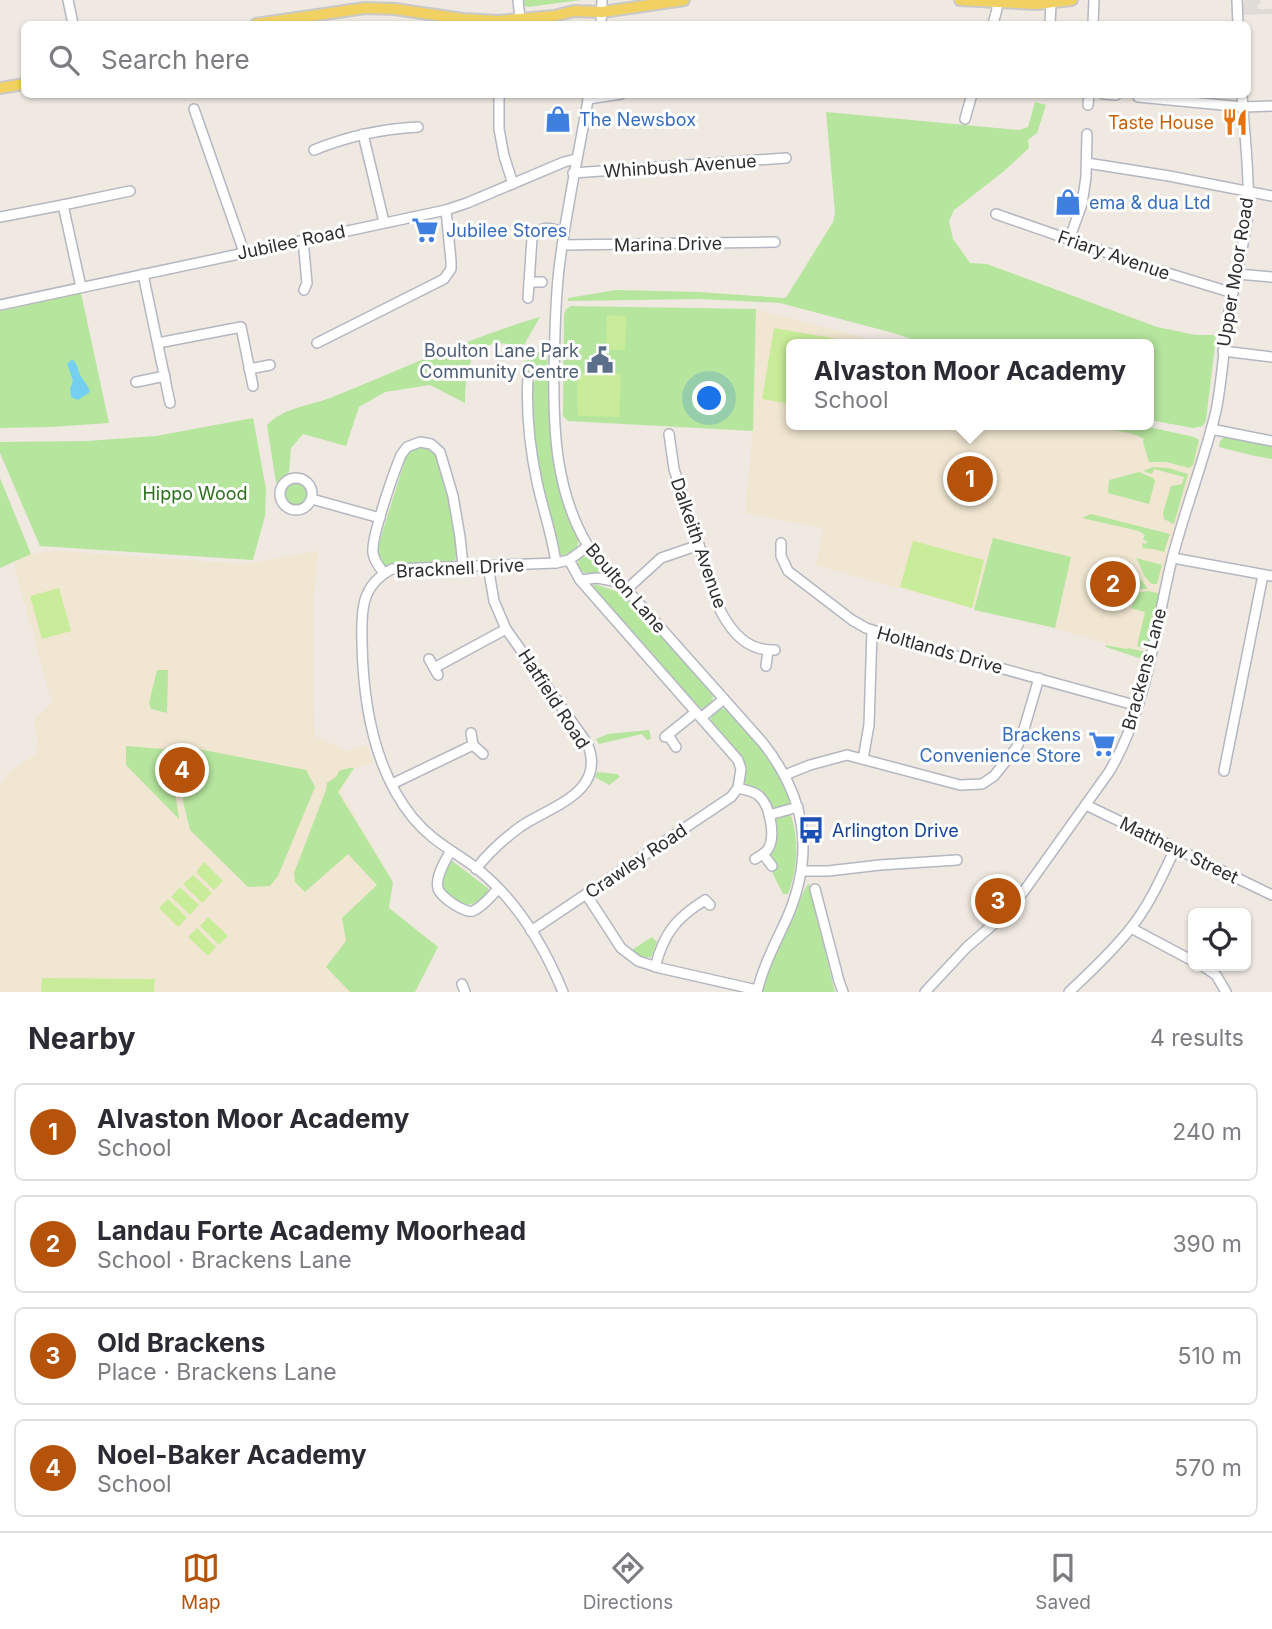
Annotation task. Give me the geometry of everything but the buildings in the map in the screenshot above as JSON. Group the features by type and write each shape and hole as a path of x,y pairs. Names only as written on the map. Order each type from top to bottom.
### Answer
{"main road":[{"path":"277,21 366,8 395,9 467,19 520,19 554,16 602,6 684,0"},
{"path":"960,0 997,3 1051,3 1072,0"},
{"path":"0,88 21,84"}],"street":[{"path":"68,0 72,21"},
{"path":"518,0 520,19"},
{"path":"1093,21 1094,0"},
{"path":"1237,0 1238,21"},
{"path":"994,21 997,3"},
{"path":"1050,21 1051,3"},
{"path":"499,98 499,129 503,156 513,184"},
{"name":"Boulton Lane","path":"589,98 562,245 555,321 555,430 559,465 574,519 588,546 764,744 785,775 798,807 803,834 802,871 796,896 757,991"},
{"path":"965,119 971,98"},
{"path":"1148,98 1243,107 1272,106"},
{"name":"Upper Moor Road","path":"1216,407 1223,351 1245,234 1248,193 1242,98"},
{"path":"194,110 244,252"},
{"path":"314,150 363,134 418,127"},
{"path":"363,134 384,222"},
{"path":"1069,240 1082,204 1087,134"},
{"name":"Whinbush Avenue","path":"573,173 786,158"},
{"name":"Jubilee Road","path":"0,305 446,209 576,159"},
{"path":"1087,163 1272,196"},
{"path":"0,217 130,191"},
{"path":"63,205 81,287"},
{"path":"317,342 444,279 451,269 446,209"},
{"name":"Friary Avenue","path":"996,214 1151,268 1233,293"},
{"path":"528,299 530,241 533,235 545,227 564,232"},
{"path":"303,240 307,283 304,290"},
{"name":"Marina Drive","path":"562,245 775,242"},
{"path":"143,274 170,403"},
{"path":"1237,274 1272,277"},
{"path":"529,282 542,282"},
{"path":"158,343 241,327 253,386"},
{"path":"1223,351 1272,357"},
{"path":"249,369 271,365"},
{"path":"136,382 165,376"},
{"path":"528,377 534,465 556,563"},
{"name":"Brackens Lane","path":"930,990 967,947 1003,916 1024,891 1114,765 1138,706 1173,558 1216,407"},
{"path":"1211,429 1272,442"},
{"name":"Dalkeith Avenue","path":"669,434 675,453 673,467 681,494 725,619 744,641 755,648 771,650 766,666"},
{"path":"384,573 373,551 380,518 404,450 416,442 438,448 442,457 450,484 463,566"},
{"path":"312,499 380,518"},
{"name":"Holtlands Drive","path":"781,543 780,555 788,571 852,620 872,631 1138,706"},
{"path":"580,580 597,578 623,586 661,558 699,545"},
{"path":"569,560 588,546"},
{"path":"1173,558 1268,575 1224,771"},
{"name":"Boulton Lane","path":"569,560 580,580 738,760 741,769 738,788"},
{"name":"Bracknell Drive","path":"563,992 522,916 477,869 432,838 412,817 392,784 379,755 371,726 363,673 361,628 365,596 371,585 384,573 396,568 556,563 569,560"},
{"name":"Hatfield Road","path":"477,869 490,853 519,828 581,789 589,778 591,765 587,743 506,629 494,601 488,566"},
{"path":"434,668 506,629"},
{"path":"863,759 869,725 872,631"},
{"path":"785,775 844,755 960,785 982,784 994,776 1017,747 1039,678"},
{"path":"676,747 667,736 724,699"},
{"path":"471,733 472,745 483,754"},
{"path":"392,784 472,745"},
{"path":"738,788 754,792 761,797 769,815 772,839 768,850 759,857 772,866"},
{"name":"Crawley Road","path":"531,931 731,797 738,788"},
{"name":"Matthew Street","path":"1086,805 1272,895"},
{"path":"769,815 798,807"},
{"path":"1072,991 1131,928 1175,849"},
{"path":"450,852 438,881 439,892 459,908 467,912 474,911 498,889"},
{"path":"802,871 957,860"},
{"path":"815,889 843,992"},
{"path":"586,894 623,950 638,961 757,991"},
{"path":"655,967 664,939 677,922 705,900 710,905"},
{"path":"1131,928 1188,958"},
{"path":"1210,971 1216,975 1226,992"}],"shaded area":[{"path":"1245,0 1260,0 1258,9 1272,9 1272,14 1243,15"},
{"path":"756,309 867,339 786,339 786,430 1132,430 1203,444 1142,654 1055,628 815,565 824,528 745,513 753,431"},
{"path":"59,551 244,564 318,551 313,603 314,736 347,751 367,745 373,763 354,768 341,792 393,882 389,908 438,947 415,992 0,992 0,785 9,772 36,754 38,741 34,720 52,703 13,562 27,555"}],"green space":[{"path":"521,0 581,0 528,7 521,4"},
{"path":"1035,102 1046,105 1037,133 1028,140 1029,148 954,210 949,221 953,239 970,263 987,264 1157,327 1216,337 1206,420 1203,426 1193,428 1154,421 1154,339 911,339 780,303 701,299 568,301 568,298 616,290 784,298 787,296 833,222 835,212 826,112 1019,130 1028,127"},
{"path":"81,293 109,423 0,428 0,311"},
{"path":"571,306 756,309 753,431 568,421 563,416 564,314"},
{"path":"607,315 626,316 625,350 606,350"},
{"path":"540,317 524,345 495,343 475,350 467,376 465,403 430,385 385,392 359,407 346,446 303,434 291,448 289,472 276,483 267,425 273,419 460,344"},
{"path":"774,328 838,339 786,339 786,403 762,399"},
{"path":"538,352 547,352 554,462 562,498 579,538 577,547 565,556 559,555 537,464 531,412 532,384 538,378 537,371 524,369 524,361 533,359"},
{"path":"582,373 621,374 619,417 578,416 577,385"},
{"name":"Hippo Wood","path":"253,418 266,489 265,516 253,560 40,546 0,453 0,442 87,441 156,436"},
{"path":"1154,428 1194,437 1199,440 1193,465 1189,468 1166,462 1149,462 1144,439 1114,430"},
{"path":"1226,436 1272,445 1272,459 1219,447 1220,441"},
{"path":"417,446 433,450 438,457 446,482 458,558 451,562 385,566 378,560 377,549 406,457 408,452"},
{"path":"1154,467 1188,474 1174,524 1164,519 1163,513 1171,486 1182,484 1184,477 1154,469 1152,474 1143,471"},
{"path":"1139,472 1155,481 1149,504 1108,493 1109,480"},
{"path":"0,478 31,554 0,568"},
{"path":"296,480 306,484 310,494 306,504 296,508 286,504 282,494 286,484"},
{"path":"1091,514 1170,534 1164,552 1143,548 1142,543 1146,544 1147,541 1143,540 1145,535 1139,531 1082,518"},
{"path":"993,538 1071,557 1055,628 974,610"},
{"path":"913,541 984,560 972,608 900,587"},
{"path":"586,556 604,573 590,574 582,571 578,560"},
{"path":"1136,558 1162,565 1157,584 1152,584 1146,578"},
{"path":"1128,572 1139,577 1148,589 1130,586"},
{"path":"594,584 622,593 634,604 714,694 712,701 703,709 694,705 592,590"},
{"path":"59,588 71,631 42,639 30,596"},
{"path":"1148,591 1160,595 1148,650 1137,646 1145,612 1131,608 1133,593"},
{"path":"1105,645 1128,648 1145,652 1142,659"},
{"path":"157,670 168,670 167,713 151,709 149,703"},
{"path":"719,709 727,710 757,742 784,784 789,805 773,810 745,784 744,770 711,724 712,715"},
{"path":"649,730 651,739 647,740 642,734 599,744 596,739 608,734"},
{"path":"126,746 176,750 174,785 179,819 126,765"},
{"path":"188,747 306,770 315,787 278,876 270,886 248,887 190,830 183,801 182,780"},
{"path":"354,768 338,792 393,882 389,908 438,947 415,992 350,992 326,967 346,941 342,918 377,885 348,854 305,892 295,882 294,873 327,783 336,777 339,771"},
{"path":"597,772 617,774 620,777 609,785 595,777"},
{"path":"791,815 794,825 796,855 788,894 783,894 771,870 769,856 774,821 776,817"},
{"path":"451,860 489,889 484,897 467,905 444,891 442,876"},
{"path":"204,862 223,881 214,890 196,872"},
{"path":"193,875 212,893 202,903 183,884"},
{"path":"809,883 835,992 762,992 768,973"},
{"path":"180,887 199,905 190,915 171,897"},
{"path":"168,899 187,918 178,927 159,908"},
{"path":"208,917 228,936 219,945 200,926"},
{"path":"197,928 216,947 208,956 188,937"},
{"path":"652,937 657,942 651,957 642,958 632,950"},
{"path":"42,978 155,979 154,992 41,992"}],"water":[{"path":"72,359 90,392 78,400 71,397 73,381 67,364"}],"place":[{"name":"The Newsbox","path":"558,119"},
{"name":"Taste House","path":"1235,122"},
{"name":"ema & dua Ltd","path":"1068,202"},
{"name":"Jubilee Stores","path":"425,230"},
{"name":"Boulton Lane Park Community Centre","path":"600,360"},
{"name":"Alvaston Moor Academy","path":"970,479"},
{"name":"Landau Forte Academy Moorhead","path":"1113,584"},
{"name":"Brackens Convenience Store","path":"1102,744"},
{"name":"Noel-Baker Academy","path":"182,770"},
{"name":"Arlington Drive","path":"811,830"},
{"name":"Old Brackens","path":"998,901"}]}
